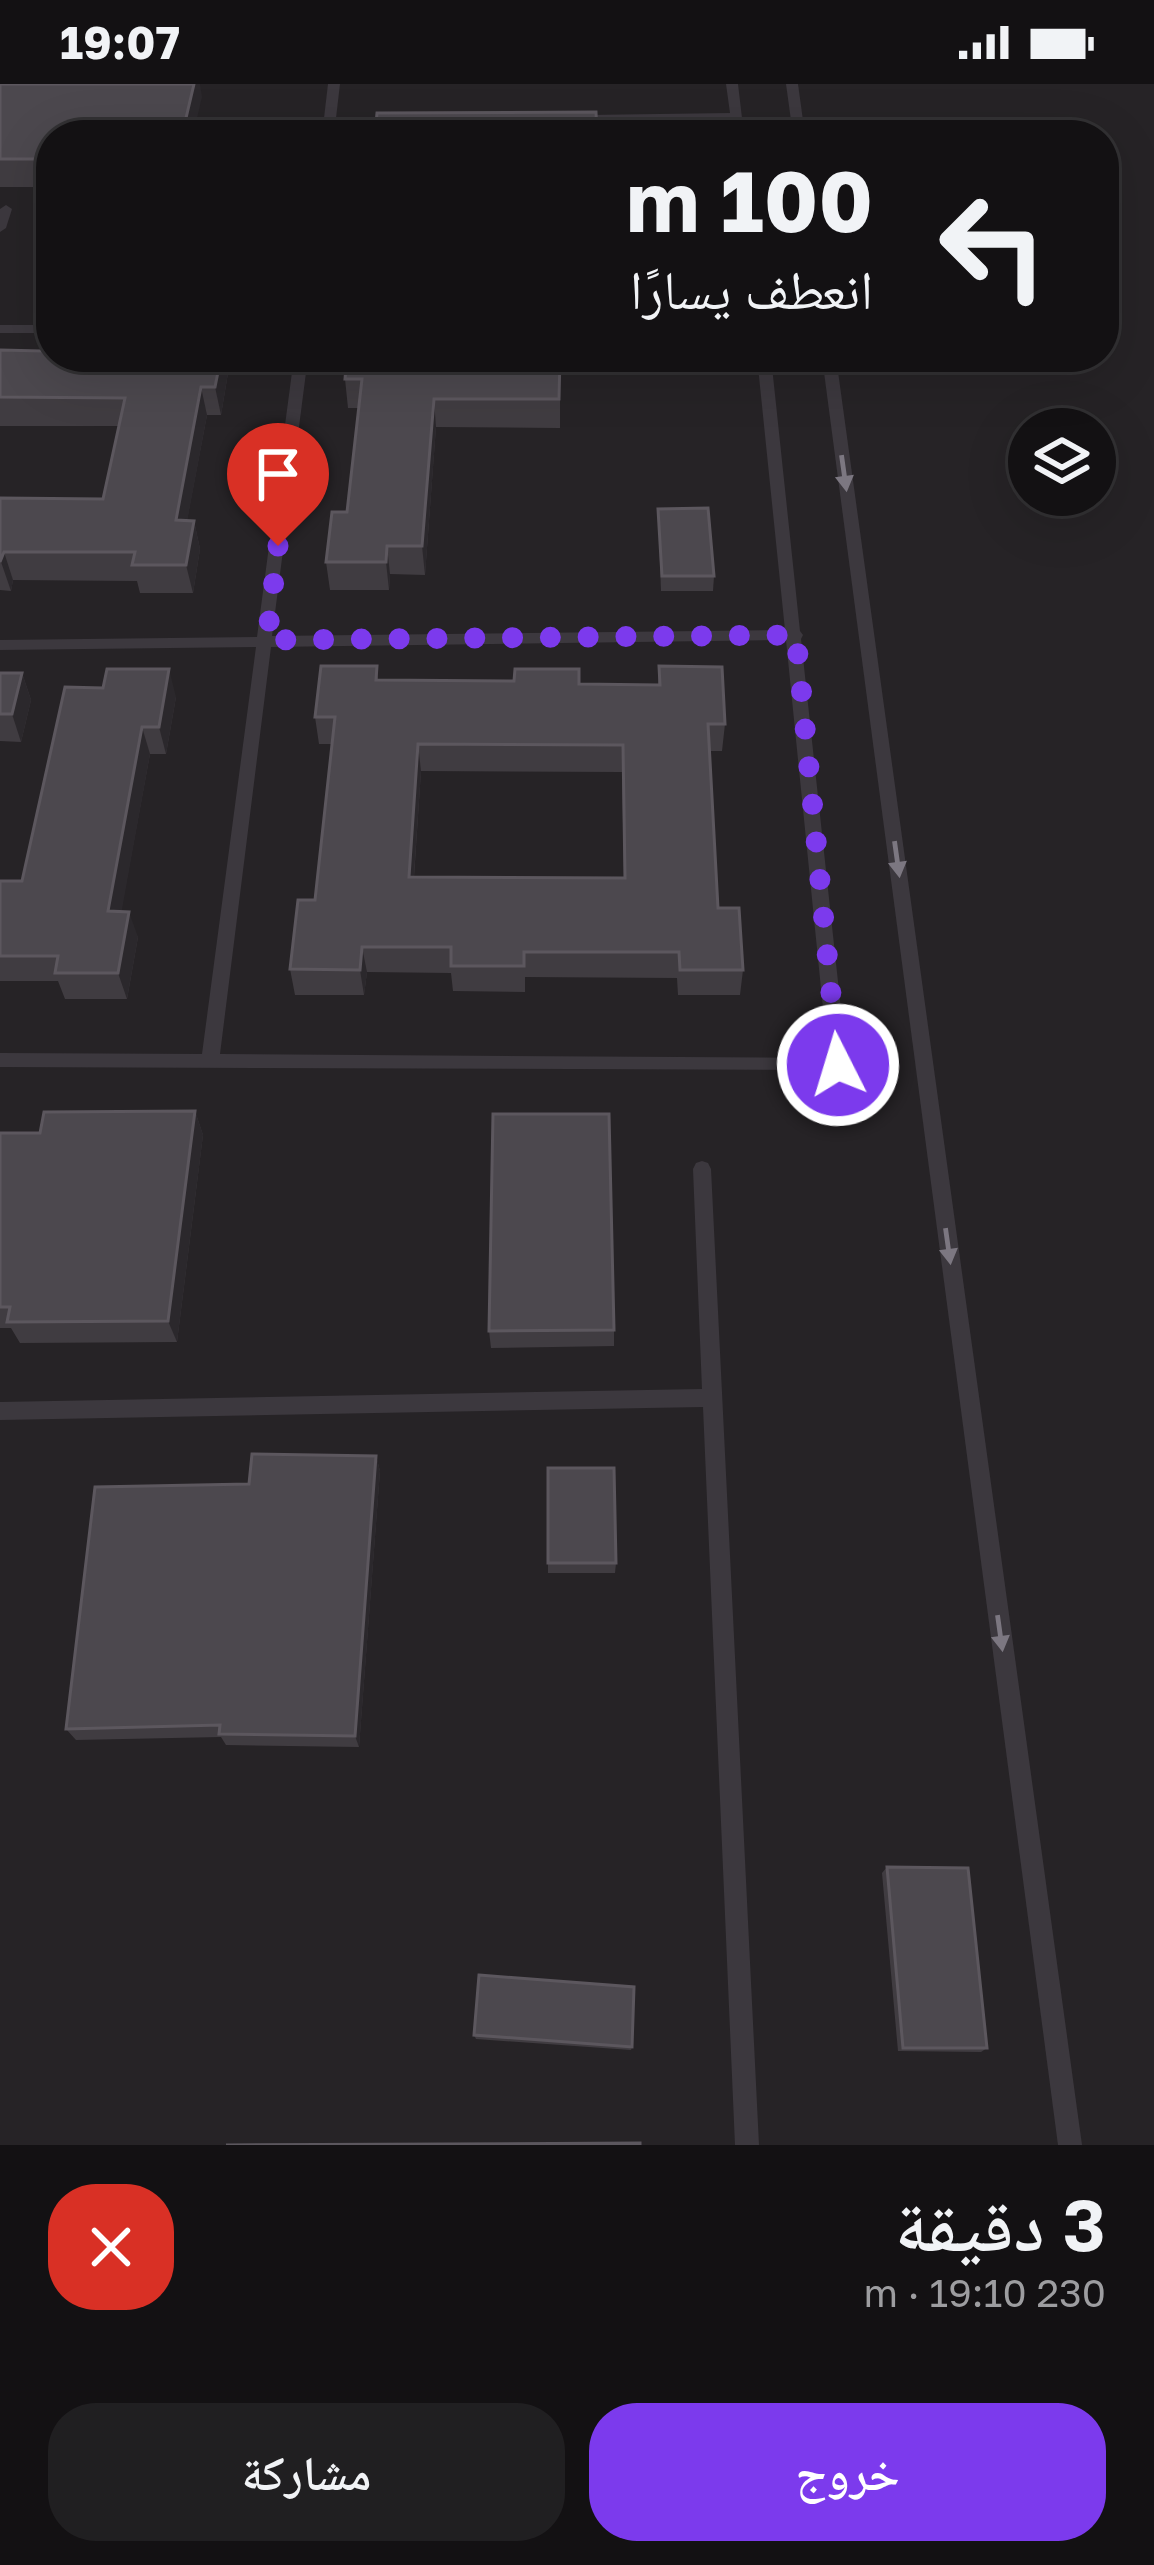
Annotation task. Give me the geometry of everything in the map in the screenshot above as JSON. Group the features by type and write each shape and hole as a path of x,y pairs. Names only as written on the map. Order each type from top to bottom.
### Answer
{"lane":[{"path":"330,120 334,84"},
{"path":"732,84 735,120"},
{"path":"792,84 797,120"},
{"path":"587,118 735,116"},
{"path":"0,228 6,209"},
{"path":"0,329 36,328"},
{"path":"210,1060 299,372"},
{"path":"0,1060 838,1065 766,372"},
{"path":"831,372 1070,2145"},
{"path":"0,645 796,635"},
{"path":"702,1169 747,2145"},
{"path":"0,1411 713,1398"}],"shaded area":[{"path":"0,84 1154,84 1154,2145 0,2145"}],"building":[{"path":"0,84 194,84 186,120 36,120 36,159 0,159"},
{"path":"596,112 596,120 376,120 377,113"},
{"path":"0,350 36,351 36,372 218,372 215,387 201,387 176,520 194,521 186,565 132,565 135,552 4,552 0,562 0,498 103,499 125,398 0,397"},
{"path":"346,372 560,372 559,399 434,399 422,546 387,546 386,562 326,562 332,512 347,512 362,379 345,379"},
{"path":"708,508 714,576 662,576 658,509"},
{"path":"321,666 377,666 376,680 514,681 515,669 579,669 579,684 660,685 659,666 722,667 725,724 708,724 718,908 739,908 743,970 680,970 679,952 524,952 524,966 451,966 451,947 362,947 360,970 290,969 298,900 315,900 335,717 315,717","holes":["418,744 623,745 625,878 409,877"]},
{"path":"107,669 169,669 159,727 142,727 108,911 129,912 118,973 55,973 58,956 0,956 0,881 22,881 65,687 103,688"},
{"path":"0,673 22,673 12,714 0,714"},
{"path":"195,1111 168,1321 7,1322 10,1307 0,1307 0,1133 40,1133 44,1112"},
{"path":"493,1114 609,1114 614,1330 489,1331"},
{"path":"252,1454 376,1456 355,1736 219,1734 220,1725 66,1729 95,1487 249,1484"},
{"path":"548,1468 614,1468 616,1563 548,1563"},
{"path":"887,1867 968,1868 987,2048 903,2048"},
{"path":"479,1975 634,1987 632,2047 474,2035"},
{"path":"640,2143 640,2145 226,2145"}],"route":[{"path":"278,546 267,640 796,635 838,1065"}]}
